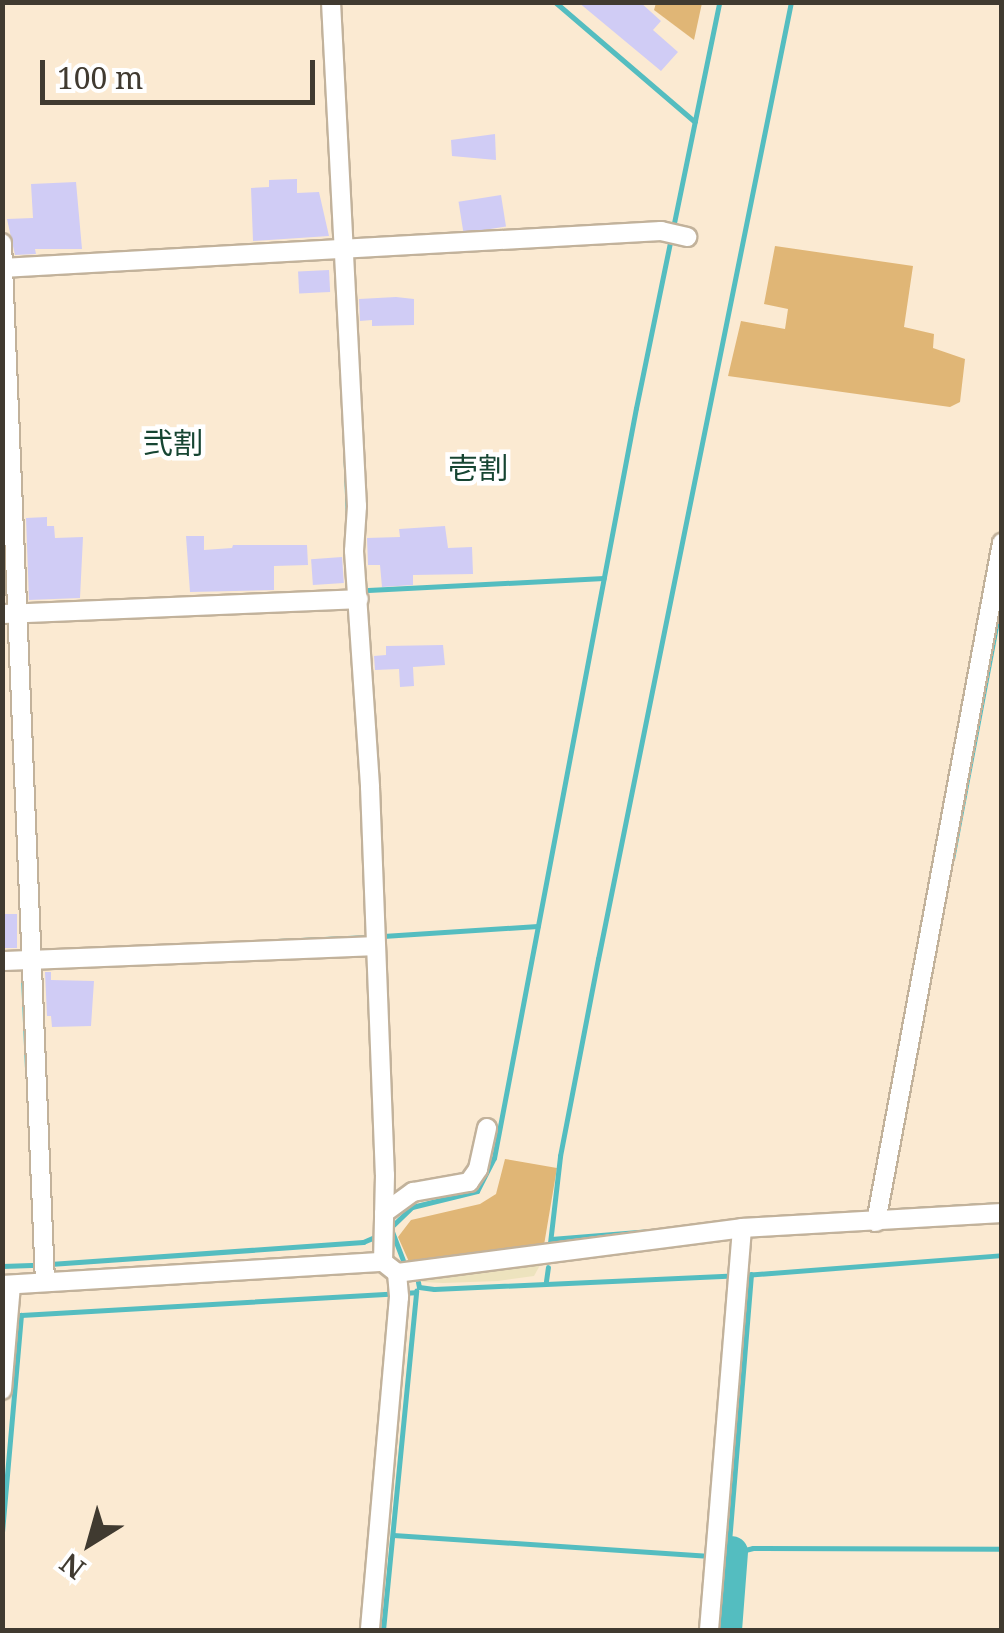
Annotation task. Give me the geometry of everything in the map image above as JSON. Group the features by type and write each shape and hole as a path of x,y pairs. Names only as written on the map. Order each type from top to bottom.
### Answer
{"street":[{"path":"331,2 351,599 384,1225 395,1280 370,1630"},
{"path":"3,263 677,235"},
{"path":"2,243 9,614 45,1270"},
{"path":"877,1215 994,632 1002,543"},
{"path":"9,614 351,599"},
{"path":"2,961 370,946"},
{"path":"384,1225 414,1192 469,1182 478,1169 487,1128"},
{"path":"2,1390 7,1285 45,1270 395,1280 742,1228 877,1215 1002,1214"},
{"path":"709,1630 742,1228"}],"shaded area":[{"path":"656,3 702,3 694,40 654,10"},
{"path":"775,246 913,266 904,327 934,334 933,348 965,359 960,402 950,407 728,376 741,321 785,329 788,309 764,304"},
{"path":"505,1159 557,1168 544,1245 474,1258 410,1264 398,1237 411,1220 480,1204 496,1194"}],"sand":[{"path":"544,1258 534,1276 443,1283 422,1282 417,1276"}],"building":[{"path":"578,2 640,2 661,21 653,30 678,52 661,71"},
{"path":"495,134 496,160 452,156 451,140"},
{"path":"297,179 297,193 319,192 329,236 253,241 251,188 269,187 269,180"},
{"path":"76,182 82,249 35,249 36,254 15,255 7,219 33,218 31,184"},
{"path":"501,195 506,227 464,233 459,202"},
{"path":"329,270 330,292 299,294 298,272"},
{"path":"359,299 414,299 414,325 372,326 372,320 360,321"},
{"path":"47,517 47,526 54,526 55,538 83,537 80,598 29,600 26,518"},
{"path":"445,526 448,548 472,547 473,574 413,575 413,585 382,587 380,565 368,565 367,538 400,537 399,529"},
{"path":"186,536 204,536 204,550 233,545 307,545 308,565 274,566 274,590 190,592"},
{"path":"342,557 344,583 313,585 311,559"},
{"path":"443,645 445,665 413,667 414,686 400,687 399,669 375,670 374,656 386,655 386,646"},
{"path":"2,914 17,914 17,948 2,948"},
{"path":"45,972 51,972 51,980 94,981 91,1026 52,1027 51,1016 47,1016"}],"waterway":[{"path":"555,2 695,122"},
{"path":"387,1231 412,1207 477,1191 494,1158 636,408 719,2"},
{"path":"550,1243 560,1156 598,959 791,2"},
{"path":"344,420 348,518"},
{"path":"368,590 604,578"},
{"path":"952,859 1002,594"},
{"path":"383,936 538,926"},
{"path":"22,930 23,954"},
{"path":"277,941 370,937"},
{"path":"23,977 27,1067"},
{"path":"883,1211 1002,1204"},
{"path":"391,1229 403,1260"},
{"path":"551,1239 663,1230"},
{"path":"50,1264 363,1242 377,1236"},
{"path":"418,1282 419,1287 434,1289 744,1275 1002,1255"},
{"path":"2,1266 39,1265"},
{"path":"546,1281 548,1267"},
{"path":"732,1552 729,1542 751,1274"},
{"path":"383,1630 416,1291"},
{"path":"2,1532 21,1315 415,1292"},
{"path":"393,1535 710,1556"},
{"path":"721,1556 753,1548 1002,1549"},
{"path":"726,1630 732,1552"}],"district":[{"name":"弐割","path":"173,443"},
{"name":"壱割","path":"478,468"}]}
